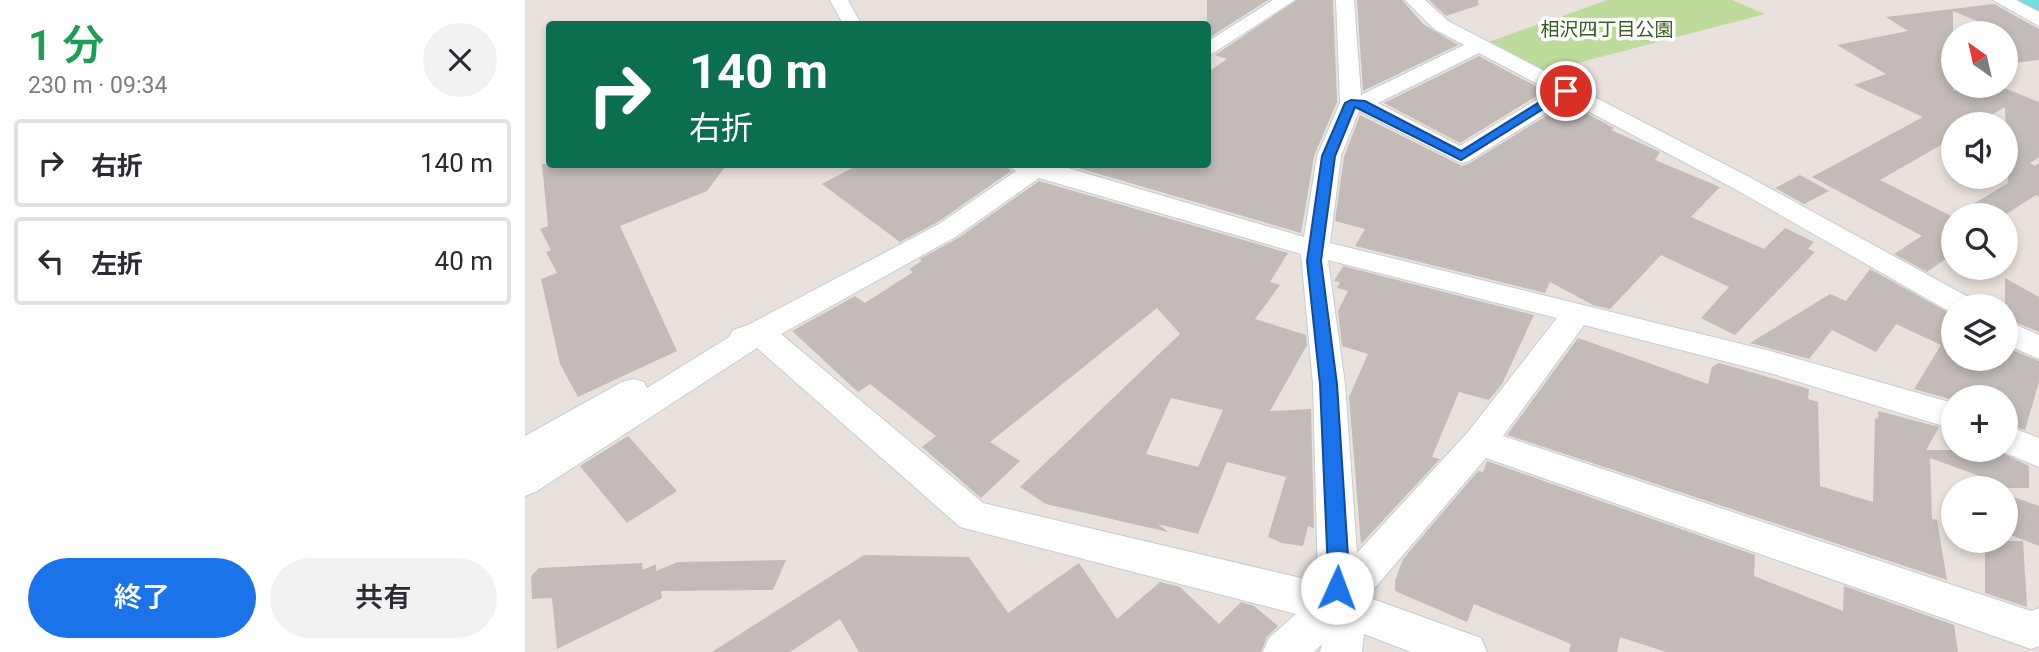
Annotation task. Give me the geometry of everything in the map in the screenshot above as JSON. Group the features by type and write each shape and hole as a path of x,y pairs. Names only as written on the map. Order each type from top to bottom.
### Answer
{"street":[{"path":"839,0 850,21"},
{"path":"1211,48 1286,0"},
{"path":"1341,652 1344,636 1335,605 1339,572 1329,384 1315,249 1329,156 1356,103 1345,0"},
{"path":"1414,0 1441,25 1742,183 1941,294"},
{"path":"2002,0 2039,20"},
{"path":"1356,103 1480,45"},
{"path":"1356,103 1461,156 1566,91"},
{"path":"525,481 759,333 948,230 1029,168"},
{"path":"1039,168 1315,249 1770,362 1941,412"},
{"path":"1285,652 1335,605 1481,442 1577,313"},
{"path":"525,453 680,365 759,333"},
{"path":"759,333 973,516 1335,605 1466,652"},
{"path":"2018,337 2039,348"},
{"path":"1481,442 2031,630 2039,627"},
{"path":"2018,444 2039,453"}],"green space":[{"name":"相沢四丁目公園","path":"1608,0 1732,0 1765,14 1543,72 1485,43"}],"building":[{"path":"1207,0 1268,0 1211,36 1211,21 1207,21"},
{"path":"1297,0 1333,0 1337,102 1314,156 1301,233 1079,168 1211,168 1211,70 1227,59 1215,55"},
{"path":"1357,0 1402,0 1423,24 1458,45 1363,91"},
{"path":"1429,0 1478,0 1479,5 1446,16"},
{"path":"1994,4 2039,29 2039,60 2018,62 2018,21 1977,21 1953,11 1953,21 1941,21 1941,98 2018,98 2018,94 2039,102 2039,157 2030,163 2035,166 2039,163 2039,197 2036,195 2018,207 2018,203 1975,203 1998,189 2018,189 2018,112 2005,112 2005,107 1996,112 1941,112 1941,145 1880,180 1941,211 1941,262 1927,272 1894,254 1922,236 1812,177 1923,117 1854,85 1886,74 1837,45 1908,31 1886,17"},
{"path":"1479,56 1545,91 1460,143 1384,103"},
{"path":"1567,103 1614,128 1611,130 1660,152 1655,160 1720,187 1691,217 1764,249 1785,228 1814,242 1808,249 1815,252 1735,335 1701,318 1729,287 1661,255 1610,309 1593,305 1550,282 1545,293 1355,246 1365,229 1335,221 1344,157 1360,115 1462,166"},
{"path":"542,164 546,164 546,168 724,168 707,191 620,226 677,351 578,397 560,364 541,279 557,273 546,252 551,250 540,229 548,226"},
{"path":"852,168 1008,168 1011,171 938,222 900,242 822,184"},
{"path":"1800,175 1829,191 1804,204 1775,188"},
{"path":"1039,181 1288,253 1270,282 1280,285 1255,319 1306,335 1307,345 1270,411 1311,409 1314,528 1308,526 1303,546 1282,543 1268,537 1286,477 1227,462 1198,534 1158,524 1168,532 1046,504 1020,487 1180,334 1157,308 990,442 1020,461 981,498 922,447 936,436 870,384 858,392 792,331 855,296 865,303 913,272 909,269 922,261 920,259 958,238","holes":["1171,398 1223,410 1198,467 1146,454"]},
{"path":"1343,266 1534,315 1502,384 1489,400 1459,392 1432,457 1440,459 1361,544 1349,397 1368,354 1342,346 1338,311 1348,291 1337,288 1340,282 1334,281"},
{"path":"1870,269 1941,308 1941,345 1896,324 1876,352 1832,330 1809,359 1750,343 1830,294 1846,301"},
{"path":"2005,280 2009,280 2039,297 2039,332 2018,323 2018,294 2005,294"},
{"path":"1578,338 1708,384 1712,367 1719,363 1809,389 1808,399 1818,402 1820,486 1873,502 1875,418 1878,419 1878,411 1939,427 1926,450 1941,450 1941,462 1930,458 1932,519 1937,520 1947,580 1507,435"},
{"path":"1941,345 1941,371 2018,371 2018,352 2039,361 2039,382 2025,430 2018,428 2018,385 1941,385 1941,397 1914,389"},
{"path":"628,436 677,491 627,523 580,466"},
{"path":"1487,461 1755,555 1754,576 1843,611 1844,586 1954,625 1958,652 1666,652 1620,637 1617,652 1569,652 1571,644 1474,604 1467,622 1395,591 1395,581 1403,559 1478,471 1483,472"},
{"path":"2018,461 2029,466 2029,488 2018,488 2018,476 1980,476 1941,462"},
{"path":"2018,499 2039,506 2039,546 2018,538"},
{"path":"2018,541 2023,541 2027,607 1985,593 1985,553 2018,553"},
{"path":"864,555 969,557 1008,613 1079,563 1117,619 1160,582 1180,587 1219,624 1241,602 1254,606 1278,626 1267,637 1261,652 859,652 840,619 790,652 712,652"},
{"path":"786,560 773,590 661,591 662,598 557,649 552,598 532,599 531,576 539,568 642,563 643,570 656,564 656,571 678,562"}],"waterway":[{"path":"2017,0 2039,12"}],"route":[{"path":"1337,588 1339,572 1329,384 1314,261 1315,239 1329,156 1351,103 1361,103 1461,156 1566,91"}]}
